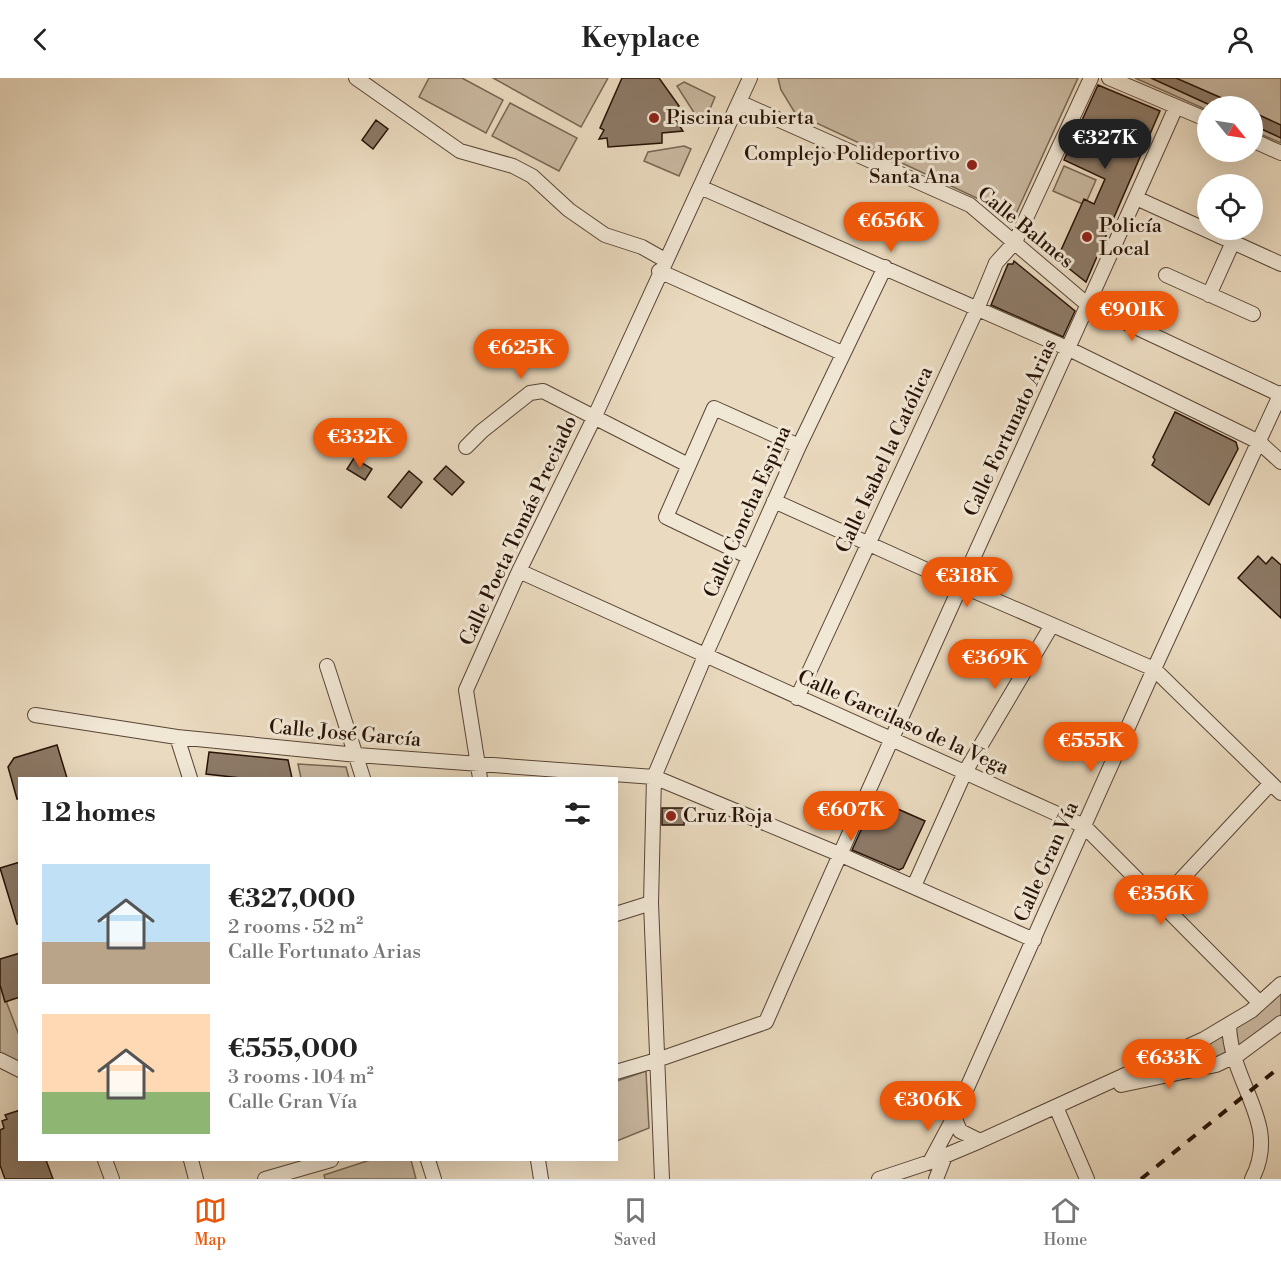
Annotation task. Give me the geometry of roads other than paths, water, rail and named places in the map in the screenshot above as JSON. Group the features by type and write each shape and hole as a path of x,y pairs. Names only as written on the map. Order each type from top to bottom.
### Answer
{"street":[{"path":"356,78 460,151 513,166 532,176 570,210 605,235 642,247 662,266 842,353"},
{"name":"Calle Poeta Tomás Preciado","path":"479,772 466,690 519,571 594,418 750,78"},
{"name":"Calle Isabel la Católica","path":"797,698 977,309 996,263 1015,242 1091,78"},
{"path":"1109,78 1197,115"},
{"name":"Calle Balmes","path":"739,102 970,205 1088,304 1281,394"},
{"name":"Calle Fortunato Arias","path":"618,1071 766,1022 890,738 1069,349 1176,106"},
{"path":"1263,145 1281,153"},
{"path":"700,187 1069,349 1259,442 1281,462"},
{"path":"1136,198 1281,264"},
{"path":"1209,295 1233,242"},
{"name":"Calle Concha Espina","path":"654,777 749,556 842,353 885,267"},
{"path":"1166,275 1253,314"},
{"path":"466,447 482,431 530,393 543,392 688,465"},
{"name":"Calle Gran Vía","path":"930,1162 954,1117 1154,669 1281,394"},
{"path":"749,556 666,517 688,465 714,408 799,446"},
{"path":"774,501 1154,669 1276,788 1160,902"},
{"name":"Calle Garcilaso de la Vega","path":"519,571 1084,826"},
{"path":"914,886 965,772 1052,625"},
{"path":"327,666 363,777"},
{"name":"Calle José García","path":"35,715 177,737 357,755 479,772 654,777 914,886 1034,940"},
{"path":"177,737 190,777"},
{"path":"654,777 651,903 662,1179"},
{"path":"1084,826 1260,1003"},
{"path":"618,913 651,903"},
{"path":"879,1179 930,1162 980,1141 1092,1092 1229,1026 1281,984"},
{"path":"1092,1092 1216,1065 1235,1056 1281,1023"},
{"path":"1229,1026 1235,1056 1263,1104 1274,1134 1275,1147 1265,1167 1252,1179"},
{"path":"0,1060 18,1069"},
{"path":"1056,1107 1087,1179"},
{"path":"954,1117 960,1131 980,1141"},
{"path":"936,1179 945,1156"},
{"path":"105,1161 112,1179"},
{"path":"191,1161 196,1179"},
{"path":"265,1179 328,1161"},
{"path":"428,1161 434,1179"},
{"path":"538,1161 541,1179"}],"railway":[{"path":"1141,1179 1281,1066"}],"place":[{"name":"Piscina cubierta","path":"654,118"},
{"name":"Complejo Polideportivo Santa Ana","path":"972,165"},
{"name":"Policía Local","path":"1087,237"},
{"name":"Cruz Roja","path":"671,816"}]}
